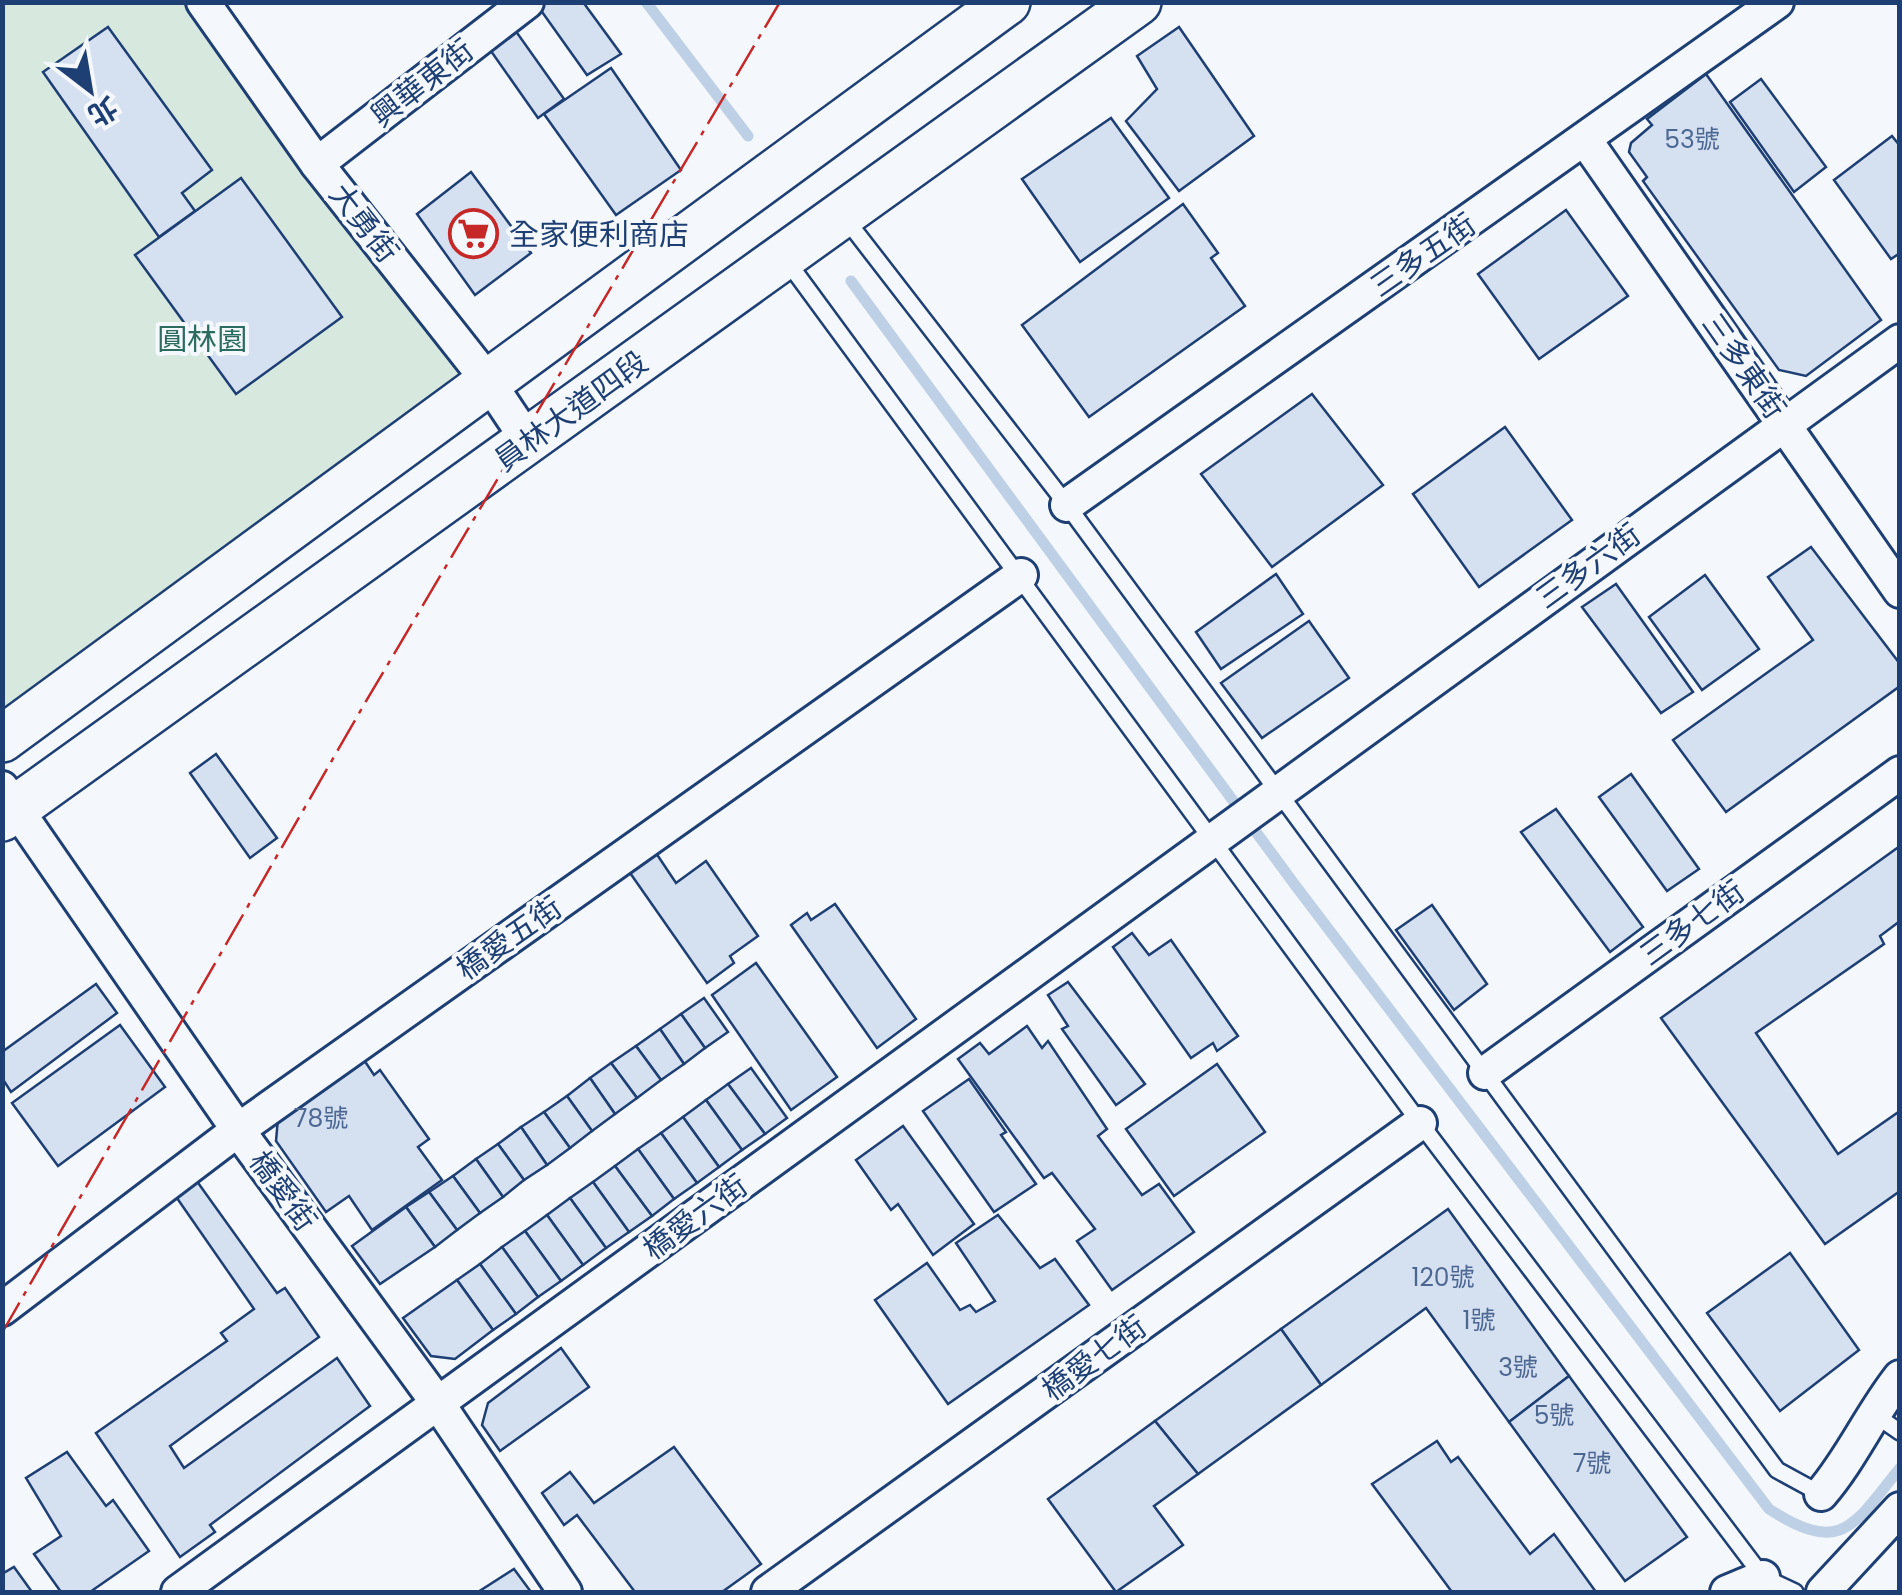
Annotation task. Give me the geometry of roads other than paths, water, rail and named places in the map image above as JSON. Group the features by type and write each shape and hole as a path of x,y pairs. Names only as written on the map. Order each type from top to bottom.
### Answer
{"main road":[{"path":"2,739 1006,2"},
{"name":"員林大道四段","path":"7,805 528,442 1138,2"}],"street":[{"name":"大勇街","path":"203,2 317,164 488,381 528,442"},
{"name":"興華東街","path":"317,164 526,2"},
{"name":"三多五街","path":"1067,505 1586,141 1777,2"},
{"name":"三多東街","path":"1586,141 1900,591"},
{"name":"三多六街","path":"1211,840 1900,341"},
{"name":"橋愛五街","path":"2,1308 238,1130 1021,575"},
{"name":"三多七街","path":"1485,1073 1900,772"},
{"name":"橋愛街","path":"7,805 439,1405 566,1592"},
{"name":"橋愛六街","path":"178,1592 1211,840"},
{"name":"橋愛七街","path":"768,1592 1420,1124"},
{"path":"1820,1494 1886,1423 1900,1377"},
{"path":"1823,1592 1900,1509"},
{"path":"1727,1592 1763,1577"}],"lane":[{"path":"843,215 1067,505 1778,1470 1820,1494"},
{"path":"785,258 1420,1124 1763,1577 1796,1592"}],"waterway":[{"path":"646,2 748,136"},
{"path":"851,281 1295,885 1769,1509 1814,1531 1844,1528 1857,1519 1900,1468"}],"place":[{"name":"全家便利商店","path":"474,234"}],"park label":[{"name":"圓林園","path":"202,339"}]}
